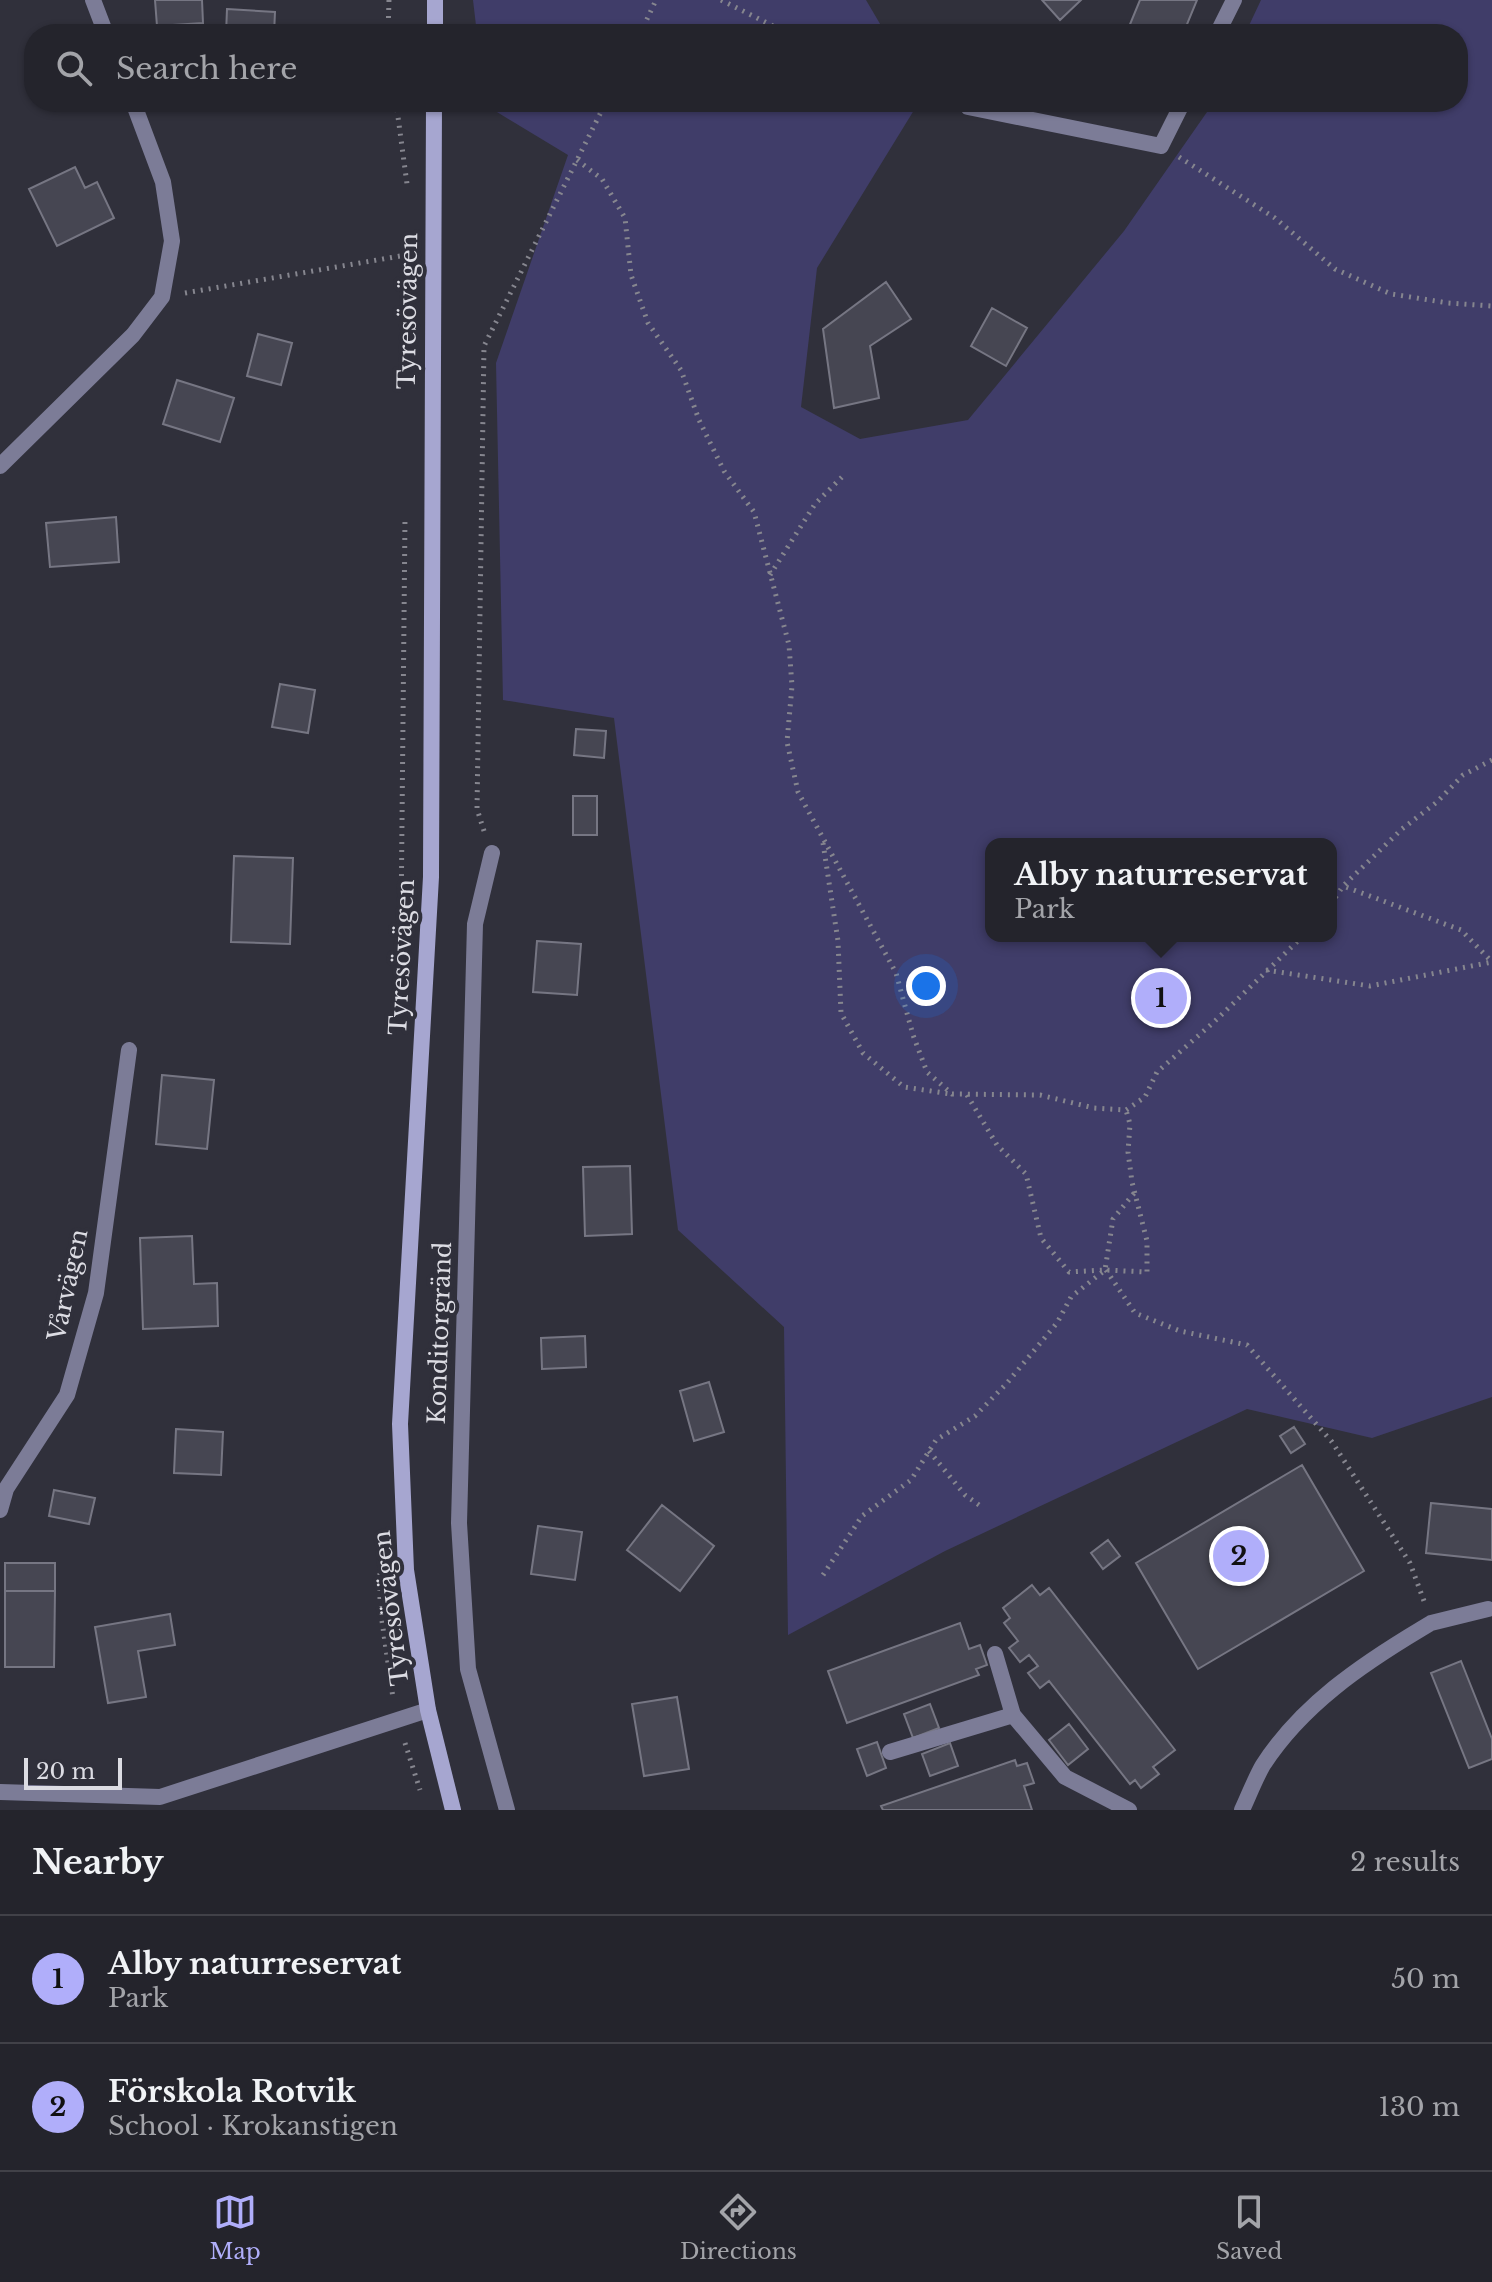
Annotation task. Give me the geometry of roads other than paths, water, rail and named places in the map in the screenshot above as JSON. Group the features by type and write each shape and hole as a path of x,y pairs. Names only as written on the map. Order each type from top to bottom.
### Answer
{"main road":[{"path":"435,0 435,24"},
{"name":"Tyresövägen","path":"434,112 431,877 400,1424 406,1570 428,1710 453,1810"}],"street":[{"path":"93,0 102,24"},
{"path":"1222,24 1234,0"},
{"path":"0,466 133,335 162,297 172,241 163,182 137,112"},
{"path":"993,112 1161,146 1178,112"},
{"name":"Konditorgränd","path":"492,853 475,924 459,1523 468,1669 507,1810"},
{"name":"Vårvägen","path":"0,1510 6,1489 67,1395 96,1293 129,1050"},
{"path":"1242,1810 1263,1766 1306,1712 1329,1691 1431,1623 1490,1609"},
{"path":"995,1654 1013,1715 1065,1777 1129,1810"},
{"path":"0,1792 162,1803 400,1727 428,1710"},
{"path":"890,1752 1013,1715"}],"place":[{"name":"Alby naturreservat","path":"1161,998"},
{"name":"Förskola Rotvik","path":"1239,1556"}]}
